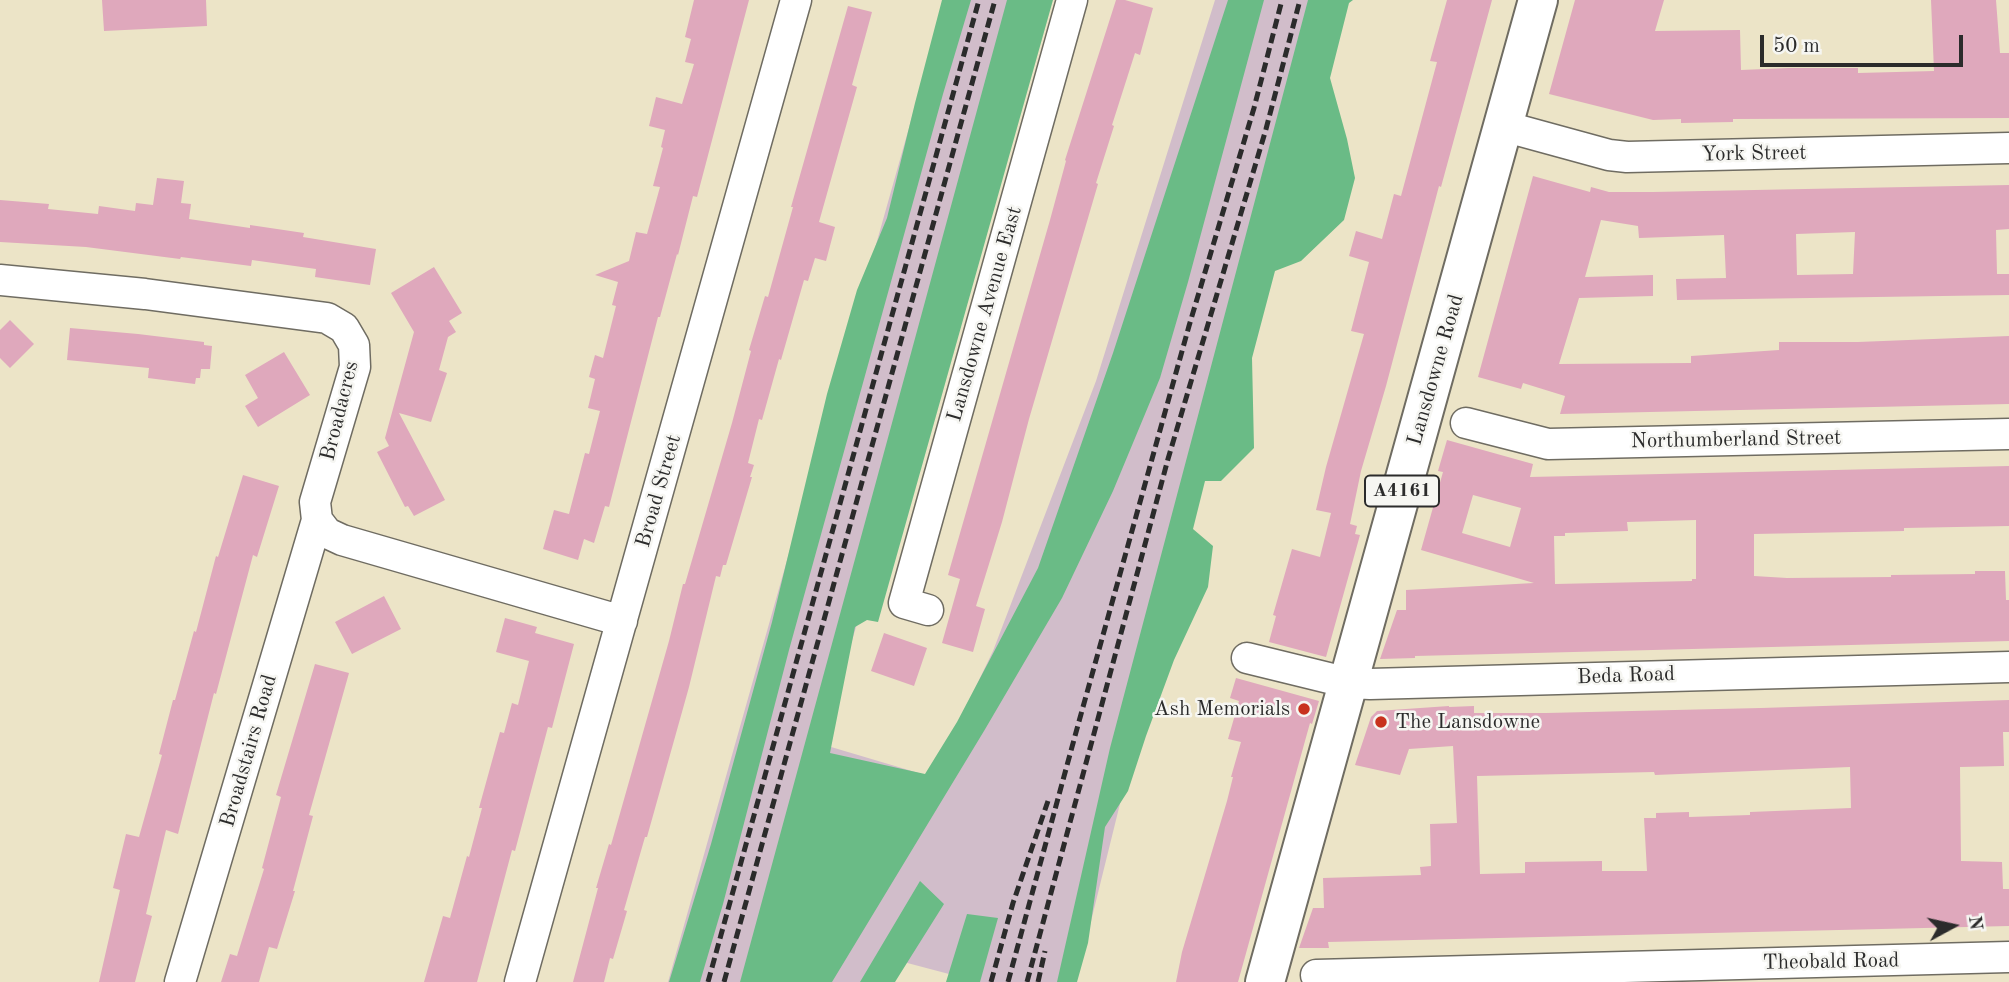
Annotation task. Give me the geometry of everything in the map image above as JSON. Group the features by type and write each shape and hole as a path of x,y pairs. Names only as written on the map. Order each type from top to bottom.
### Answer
{"main road":[{"name":"Lansdowne Road","path":"1265,982 1538,0"}],"street":[{"name":"Broad Street","path":"520,982 796,0"},
{"name":"Lansdowne Avenue East","path":"928,610 904,603 1072,0"},
{"name":"York Street","path":"1503,126 1609,155 1627,157 2009,148"},
{"name":"Broadacres","path":"0,280 145,294 327,318 344,328 354,345 355,367 315,502 317,520"},
{"name":"Northumberland Street","path":"1466,423 1548,444 2009,434"},
{"path":"317,520 327,533 342,540 622,621"},
{"name":"Broadstairs Road","path":"180,982 317,520"},
{"name":"Beda Road","path":"1247,658 1349,683 1370,684 2009,667"},
{"name":"Theobald Road","path":"1316,975 1458,977 1901,971 2009,957"}],"shaded area":[{"path":"945,0 1044,0 821,744 932,777 993,651 1096,381 1215,0 1334,0 1154,666 1076,982 947,982 949,974 896,960 880,982 668,982"}],"green space":[{"path":"942,0 971,0 789,650 723,904 700,982 669,982 711,844 772,622 827,394 857,290 887,218"},
{"path":"1007,0 1053,0 878,622 867,620 855,627 830,753 925,774 957,722 1038,568 1113,353 1228,0 1264,0 1160,378 1113,491 1062,598 832,982 740,982"},
{"path":"1308,0 1353,0 1349,3 1330,78 1355,178 1344,220 1301,261 1275,271 1252,358 1254,448 1221,481 1205,481 1193,529 1213,546 1208,587 1174,660 1128,791 1105,827 1088,943 1077,982 1057,982 1110,748"},
{"path":"920,881 944,904 895,982 860,982"},
{"path":"967,914 998,918 980,982 946,982"}],"building":[{"path":"102,0 206,0 207,26 104,31"},
{"path":"694,0 749,0 697,197 693,196 658,317 609,507 605,506 594,543 584,539 578,560 543,549 554,510 569,514 585,453 589,454 600,411 588,408 595,379 589,377 595,355 603,358 616,306 612,305 618,282 595,275 629,261 636,232 647,234 660,187 653,186 665,130 649,126 656,97 682,104 694,64 685,62 691,39 685,37"},
{"path":"1116,0 1153,8 1140,55 1135,53 1112,125 1114,126 1096,183 1098,184 976,606 985,609 973,652 942,643 960,579 948,575 1065,160"},
{"path":"1447,0 1492,0 1361,471 1350,524 1357,526 1355,534 1360,535 1326,657 1269,642 1276,616 1273,615 1292,549 1320,557 1331,513 1316,510 1364,334 1351,331 1369,262 1349,256 1356,231 1382,239 1394,194 1401,196 1437,62 1430,61"},
{"path":"1575,0 1664,0 1655,31 1740,30 1741,70 1858,68 1858,73 1934,71 1931,0 1996,0 2000,53 2009,53 2009,118 1733,119 1733,122 1681,123 1681,119 1653,120 1549,94"},
{"path":"848,6 872,12 852,85 857,87 819,222 835,227 826,261 815,258 808,281 804,280 762,420 759,419 748,463 754,465 752,477 726,565 723,565 720,577 716,576 689,687 624,910 627,911 613,959 610,958 604,982 573,982 596,888 609,844 611,845 683,584 732,423 751,351 749,350 765,296 768,297"},
{"path":"1533,176 1590,192 1591,187 1609,192 1653,192 2009,185 2009,229 1996,230 1997,274 2009,274 2009,295 1677,300 1676,279 1726,278 1724,235 1639,238 1638,226 1601,220 1585,277 1653,275 1653,296 1579,298 1559,364 1691,363 1691,356 1779,350 1779,342 2009,336 2009,404 1560,414 1565,396 1523,383 1521,389 1478,377","holes":["1855,232 1853,274 1797,275 1796,234"]},
{"path":"157,178 184,181 181,203 191,204 189,219 304,233 303,237 376,249 370,285 315,277 316,269 252,260 251,266 86,247 0,242 0,200 49,204 48,209 98,214 99,206 135,211 136,203 153,205"},
{"path":"434,267 462,313 449,321 456,332 448,337 439,370 447,373 431,422 399,413 445,500 414,516 408,506 405,507 377,452 389,446 385,438 414,332 391,293"},
{"path":"10,320 34,344 10,368 0,358 0,330"},
{"path":"70,328 204,342 204,345 212,346 210,369 201,369 200,378 196,378 195,384 148,378 149,368 67,360"},
{"path":"284,352 310,395 258,427 245,406 258,398 245,375"},
{"path":"1447,440 1533,464 1530,477 2009,466 2009,526 1754,534 1754,576 1891,577 2005,571 2006,600 2009,600 2009,641 1380,659 1397,610 1406,610 1406,590 1534,583 1421,550 1443,472 1438,471","holes":["1473,495 1521,508 1510,547 1462,533","1696,520 1696,579 1692,581 1555,584 1554,536 1565,536 1565,533 1628,531 1627,522"]},
{"path":"243,475 279,486 257,557 253,555 178,834 166,830 146,914 152,916 135,982 99,982 120,890 113,888 126,834 139,837 162,755 159,754 173,700"},
{"path":"384,596 401,629 352,654 335,622"},
{"path":"505,618 537,627 535,633 574,644 552,728 548,727 515,851 512,850 477,982 424,982 443,916 450,918 467,856 469,857 500,732 504,733 512,703 518,705 529,661 496,652"},
{"path":"884,633 927,648 914,686 871,671"},
{"path":"315,664 349,673 309,815 313,816 295,891 277,949 269,947 259,982 221,982 230,954 237,956 264,869 262,868 281,797 276,795"},
{"path":"1236,678 1319,701 1312,724 1310,723 1238,982 1176,982 1241,742 1228,739 1239,701 1230,698"},
{"path":"2009,700 2009,732 2003,732 2004,766 1960,767 1961,861 2002,862 2003,889 2009,889 2009,926 1328,942 1329,948 1299,948 1313,908 1324,908 1323,878 1421,875 1420,867 1431,866 1430,824 1457,823 1453,746 1409,749 1400,775 1355,765 1371,717 1377,711 1449,706 1474,706 1474,713","holes":["1850,767 1851,808 1689,817 1689,812 1656,813 1656,818 1644,818 1647,871 1602,871 1602,861 1525,862 1525,873 1480,874 1477,776 1654,772 1655,775"]}],"railway":[{"path":"708,982 979,0"},
{"path":"724,982 995,0"},
{"path":"1008,982 1282,0"},
{"path":"1027,982 1168,459 1266,129 1300,0"},
{"path":"991,982 1013,903 1048,801"},
{"path":"1038,982 1045,951"}],"place":[{"name":"Ash Memorials","path":"1304,709"},
{"name":"The Lansdowne","path":"1381,722"}]}
